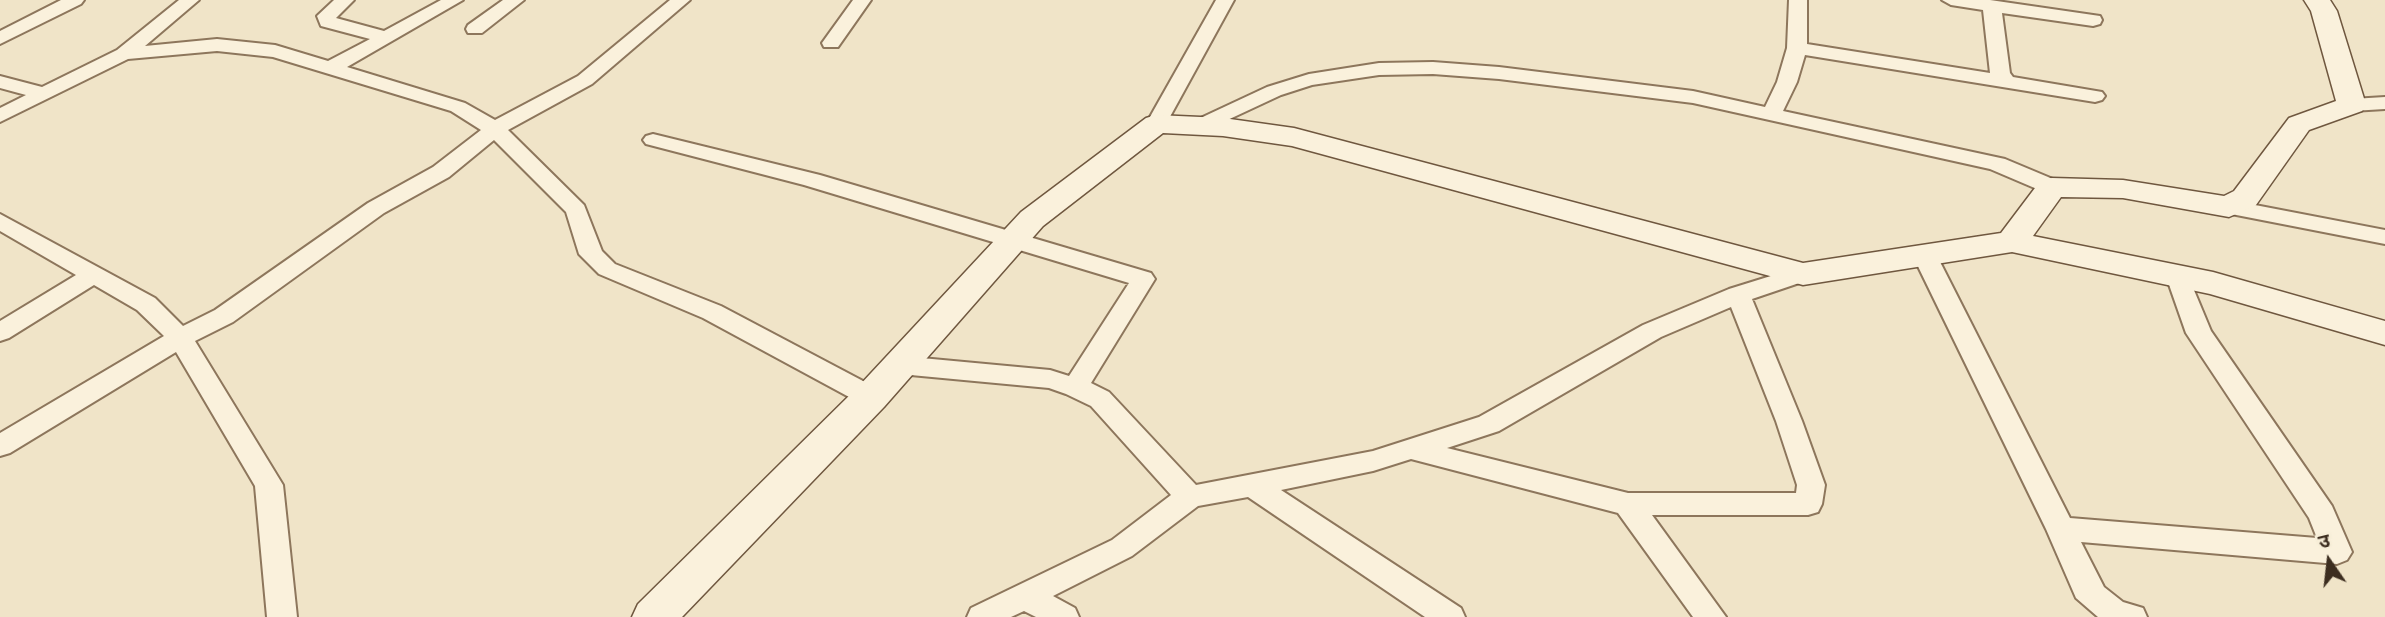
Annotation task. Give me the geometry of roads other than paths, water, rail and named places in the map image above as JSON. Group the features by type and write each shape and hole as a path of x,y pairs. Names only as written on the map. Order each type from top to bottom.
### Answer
{"street":[{"path":"0,38 75,0"},
{"path":"183,0 190,0"},
{"path":"0,116 124,54 190,0"},
{"path":"345,0 326,16 328,22 386,37"},
{"path":"330,68 454,0"},
{"path":"475,29 515,0"},
{"path":"0,446 180,338 224,316 376,208 440,172 495,129 584,80 681,0"},
{"path":"831,43 862,0"},
{"path":"654,617 870,397 1032,219 1156,124 1225,0"},
{"path":"1770,115 1787,82 1797,48 1798,0"},
{"path":"1951,0 2093,20"},
{"path":"2317,0 2324,11 2352,106"},
{"path":"1992,6 2000,74 2006,81"},
{"path":"124,54 196,46 236,46 275,51 458,107 495,129 576,210 591,254 607,269 712,312 870,397"},
{"path":"1797,48 2095,96"},
{"path":"1199,126 1274,91 1309,80 1380,69 1433,68 1499,73 1693,97 1997,164 2052,187 2123,189 2385,237"},
{"path":"0,82 43,94"},
{"path":"2229,207 2245,198 2299,124 2352,106 2385,103"},
{"path":"1156,124 1294,137 1803,274"},
{"path":"653,140 812,180 1143,279 1076,387"},
{"path":"2012,242 2052,187"},
{"path":"0,221 146,304 180,338 269,485 282,617"},
{"path":"982,617 1122,548 1190,497 1373,461 1489,424 1651,331 1738,295 1803,274 2012,242 2213,283 2385,334"},
{"path":"1924,254 2093,596 2114,612 2132,617"},
{"path":"0,332 95,274"},
{"path":"2061,529 2337,552 2322,514 2199,333 2178,276"},
{"path":"1412,449 1628,504 1808,504 1811,485 1789,421 1738,295"},
{"path":"900,365 1050,379 1076,387 1100,399 1190,497"},
{"path":"1252,485 1450,617"},
{"path":"1628,504 1711,617"},
{"path":"1024,596 1064,617"}]}
